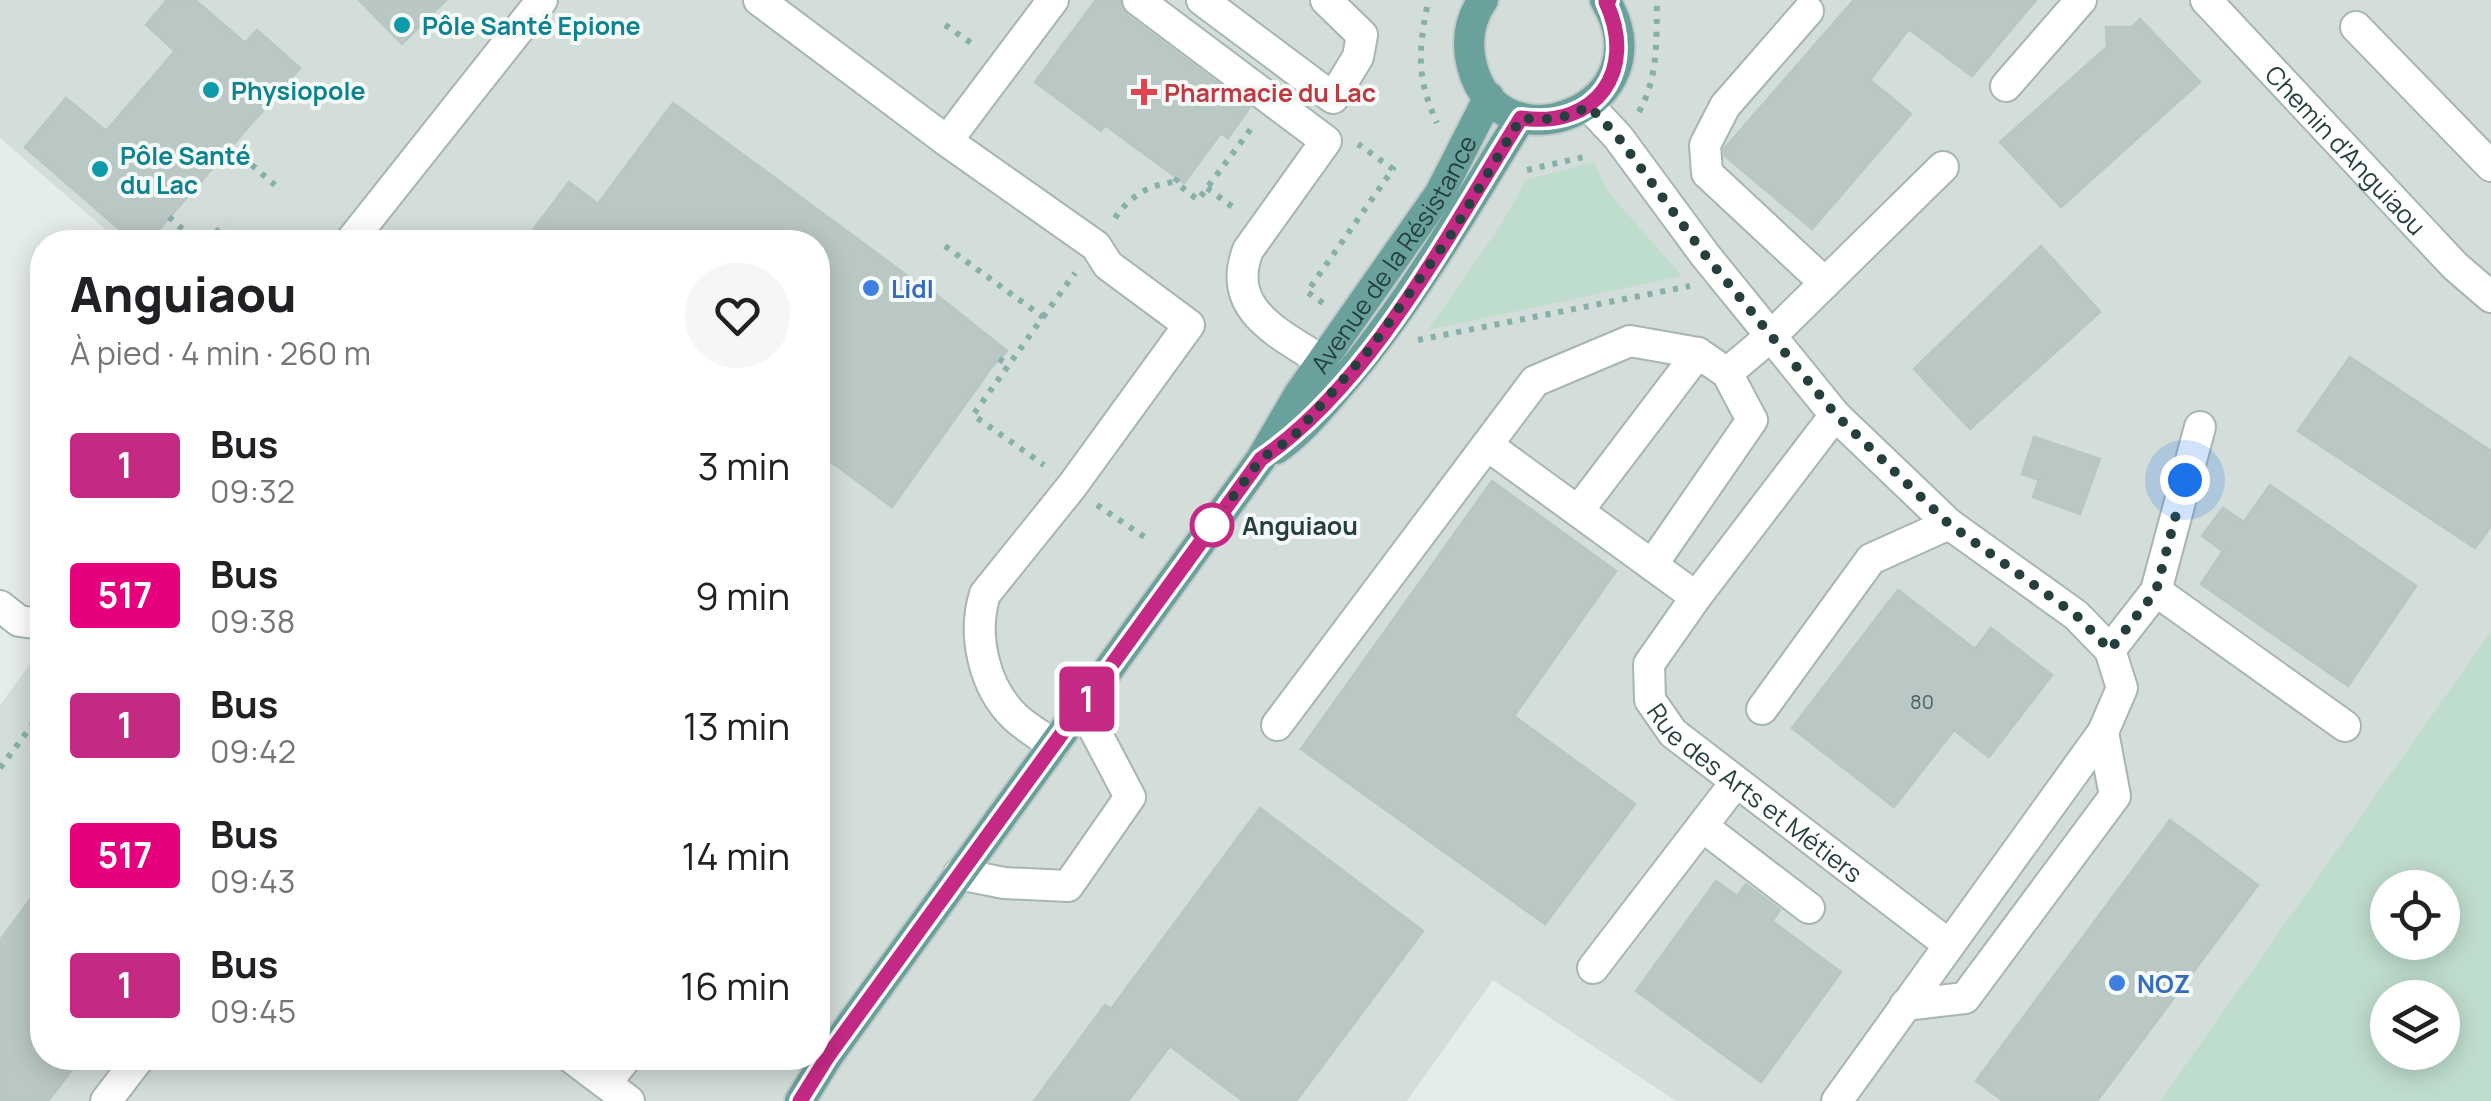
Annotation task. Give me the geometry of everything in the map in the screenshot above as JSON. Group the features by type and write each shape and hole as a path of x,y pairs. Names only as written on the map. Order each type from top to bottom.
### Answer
{"main road":[{"path":"1480,1 1470,27 1468,52 1474,76 1488,98 1504,110 1521,118 1545,121 1568,117 1589,106 1605,89 1616,68 1616,23 1607,1"},
{"name":"Avenue de la Résistance","path":"830,1053 1261,459 1299,394 1440,193 1488,98"},
{"name":"Avenue de la Résistance","path":"1261,459 1293,437 1371,348 1452,233 1521,118"},
{"name":"Avenue de la Résistance","path":"800,1101 819,1070"}],"street":[{"path":"360,230 542,0"},
{"path":"759,0 1096,246 1108,265 1189,325 1072,486 985,594 979,614 981,649 996,695 1016,718 1054,745"},
{"path":"948,141 1052,0"},
{"path":"1138,0 1326,140 1248,250 1240,270 1243,294 1256,314 1322,361"},
{"path":"1202,0 1333,98 1358,57 1362,35 1326,0"},
{"path":"2006,86 2082,0"},
{"name":"Chemin d'Anguiaou","path":"2206,0 2455,266 2491,297"},
{"path":"1808,11 1725,106 1706,146 1707,173 1825,283"},
{"path":"2356,27 2491,166"},
{"path":"1589,106 1618,137 1725,279 1836,415 1949,524 2076,615 2110,650 2122,688 2103,732 1837,1101"},
{"path":"1726,373 1771,336 1943,167"},
{"path":"1276,726 1535,381 1630,341 1698,353 1726,373 1752,420 1652,565"},
{"path":"1578,511 1698,353"},
{"name":"Rue des Arts et Métiers","path":"1836,415 1649,664 1650,700 1673,733 1948,944"},
{"path":"2110,650 2156,591 2200,427"},
{"path":"1487,444 1696,597"},
{"path":"1762,710 1871,560 1949,524"},
{"path":"2156,591 2345,726"},
{"path":"0,606 19,621 30,622"},
{"path":"960,874 1004,884 1068,886 1130,796 1082,706"},
{"path":"1905,1005 1965,998 2115,796 2103,732"},
{"path":"1593,968 1736,782"},
{"path":"1702,826 1809,908"},
{"path":"106,1101 130,1070"},
{"path":"588,1070 618,1092"}],"path":[{"path":"1427,6 1418,51 1427,102 1439,128"},
{"path":"945,25 986,54"},
{"path":"232,148 275,186"},
{"path":"1524,170 1590,156"},
{"path":"1324,303 1307,292 1393,169 1384,164"},
{"path":"1128,199 1162,183 1175,182"},
{"path":"1207,188 1242,214"},
{"path":"169,217 184,230"},
{"path":"218,230 226,222"},
{"path":"945,246 1044,317 974,414 1146,538"},
{"path":"1412,342 1725,279"},
{"path":"999,359 1010,365"},
{"path":"0,768 30,728"}],"shaded area":[{"path":"0,0 2491,0 2491,631 2160,1101 1676,1101 1493,980 1407,1101 0,1101 0,705 30,664 30,1070 830,1070 830,230 106,230 0,138"}],"green space":[{"path":"1594,162 1608,192 1682,276 1428,330 1501,225 1526,180"},
{"path":"2491,631 2491,1101 2160,1101"}],"building":[{"path":"167,0 195,0 245,43 257,30 300,68 158,230 120,230 25,147 66,98 106,131 175,51 146,25"},
{"name":"Pôle Santé Epione","path":"359,0 446,0 402,44"},
{"path":"1096,0 1120,0 1127,15 1250,107 1228,138 1221,133 1184,183 1105,125 1101,131 1035,82"},
{"path":"1854,0 2036,0 1972,76 1909,29 1870,80 1911,114 1812,229 1724,155 1724,149"},
{"path":"2140,19 2200,82 2061,207 2000,142 2107,47 2106,27 2132,27"},
{"name":"Lidl","path":"673,103 929,289 1007,351 892,507 830,461 830,230 533,230 569,182 598,204"},
{"path":"2041,246 2100,312 1970,429 1914,369"},
{"path":"2350,357 2491,451 2491,526 2475,548 2298,431"},
{"path":"2034,437 2100,459 2080,514 2033,497 2039,480 2022,474"},
{"path":"1492,481 1616,571 1514,716 1635,804 1545,924 1301,749"},
{"path":"2270,485 2416,586 2348,686 2201,584 2223,551 2202,536 2223,508 2244,522"},
{"path":"1898,590 1975,649 1991,628 2052,675 1989,757 1954,730 1894,807 1792,728"},
{"path":"1260,808 1423,931 1296,1101 1243,1101 1170,1046 1128,1101 1034,1101 1105,1005 1111,1009"},
{"name":"NOZ","path":"2170,820 2258,885 2097,1101 2003,1101 1976,1081"},
{"path":"1716,881 1737,896 1746,884 1780,910 1772,921 1841,972 1761,1082 1636,991"},
{"path":"30,900 30,1070 72,1070 48,1101 0,1101 0,940"}],"bus line":[{"name":"1","path":"830,1053 1261,459 1293,437 1371,348 1452,233 1521,118 1545,121 1568,117 1589,106 1605,89 1616,68 1619,46 1616,23 1606,2 1609,0"},
{"name":"1","path":"800,1101 819,1070"}],"place":[{"name":"Pôle Santé Epione","path":"402,25"},
{"name":"Physiopole","path":"211,90"},
{"name":"Pharmacie du Lac","path":"1144,92"},
{"name":"Pôle Santé du Lac","path":"100,169"},
{"name":"Lidl","path":"871,288"},
{"name":"Anguiaou","path":"1212,525"},
{"name":"NOZ","path":"2117,983"}],"route":[{"path":"1212,525 1261,459 1293,437 1371,348 1452,233 1521,118 1545,121 1568,117 1589,106 1618,137 1705,255 1836,415 1949,524 2076,615 2110,650 2156,591 2185,480"}]}
